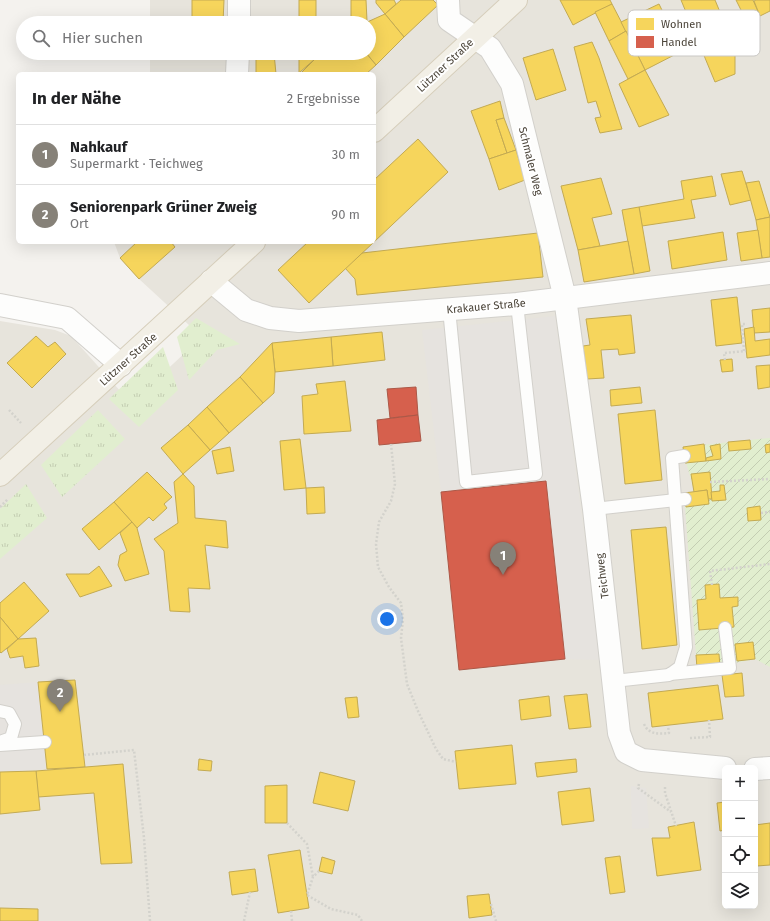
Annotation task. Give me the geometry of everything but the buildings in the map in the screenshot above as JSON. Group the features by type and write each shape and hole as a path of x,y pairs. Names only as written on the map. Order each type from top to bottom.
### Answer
{"main road":[{"name":"Lützner Straße","path":"376,129 473,38 516,0"},
{"name":"Lützner Straße","path":"0,475 252,244"}],"street":[{"path":"239,0 239,16"},
{"name":"Schmaler Weg","path":"448,0 449,20 473,38 490,48 512,84 565,298"},
{"path":"237,72 238,60"},
{"name":"Krakauer Straße","path":"212,281 246,310 270,318 299,321 517,304 770,273"},
{"name":"Teichweg","path":"565,298 594,509 619,733 626,752 642,760 722,768"},
{"path":"0,305 67,318 121,365"},
{"path":"758,769 770,768"}],"lane":[{"path":"449,309 466,482 536,474 517,304"},
{"path":"669,675 680,667 686,647 681,500 672,458 684,456"},
{"path":"594,509 681,500"},
{"path":"614,681 730,668 725,628"},
{"path":"0,711 9,713 15,724 11,738 0,742"},
{"path":"0,745 45,742"}],"path":[{"path":"725,360 724,353 746,351 742,324 747,324"},
{"path":"391,444 395,484 391,501 378,522 376,544 378,567 389,587 402,603 403,619 401,638 407,684 436,749 443,759 456,762"},
{"path":"710,482 770,479"},
{"path":"761,513 770,512"},
{"path":"712,584 710,571 770,564"},
{"path":"643,720 645,727 656,734 668,736"},
{"path":"688,738 710,737 709,720"},
{"path":"656,734 669,733 668,726"},
{"path":"84,754 134,750 144,838 150,921"},
{"path":"642,760 638,788 671,812"},
{"path":"668,763 665,793 676,826"},
{"path":"287,823 307,844 313,877"},
{"path":"319,871 313,877 307,895 331,909 358,915 362,921"},
{"path":"244,921 250,892"},
{"path":"491,904 496,921"},
{"path":"291,911 292,921"}],"shaded area":[{"path":"150,0 770,0 770,921 0,921 0,321 55,330 71,336 131,403 202,337 139,279 120,258 115,244 376,244 376,72 150,72 150,60 376,60 376,16 150,16"},
{"path":"555,316 601,660 565,659 546,481 441,492 422,330"},
{"path":"38,682 47,769 0,772 0,685"},
{"path":"631,786 646,788 649,828 632,829"}],"green space":[{"path":"196,318 240,344 217,350 189,380 177,337"},
{"path":"163,347 178,390 139,427 109,399"},
{"path":"98,410 125,439 62,497 41,465"},
{"path":"770,438 770,667 755,659 720,666 697,668 684,493 694,492 683,447"},
{"path":"26,484 47,518 0,559 0,509"}],"place":[{"name":"Nahkauf","path":"503,575"},
{"name":"Seniorenpark Grüner Zweig","path":"60,712"}]}
